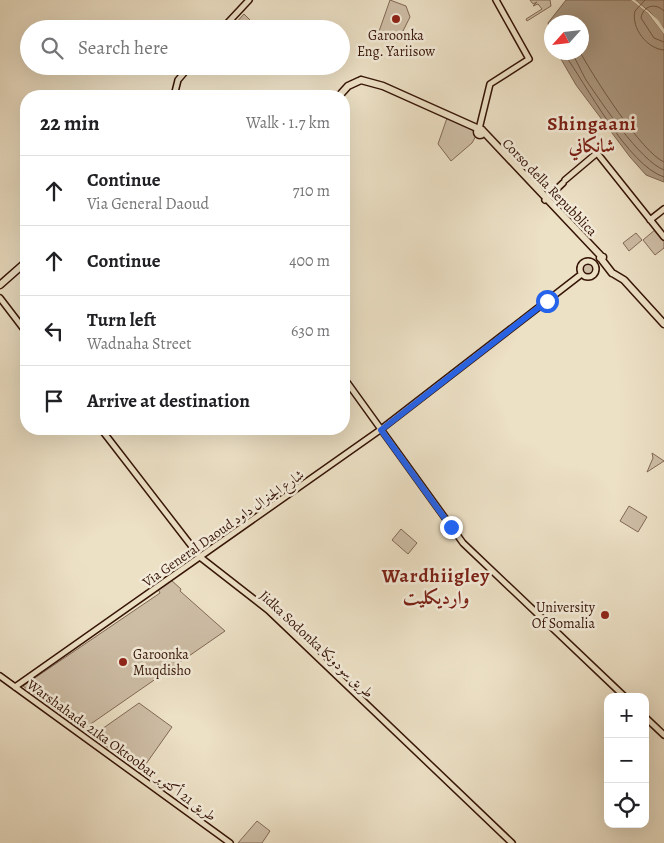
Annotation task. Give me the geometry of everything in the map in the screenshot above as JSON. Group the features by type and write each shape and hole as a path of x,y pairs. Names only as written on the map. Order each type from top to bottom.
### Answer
{"highway":[{"path":"344,90 348,86 361,80 420,103 480,131 664,325"},
{"path":"0,286 20,268"}],"main road":[{"path":"232,20 250,0"},
{"path":"495,0 529,60"},
{"path":"516,38 529,60"},
{"path":"480,131 490,84 529,60"},
{"path":"176,90 178,80 182,75"},
{"path":"545,199 597,153 664,237"},
{"path":"650,220 664,209"},
{"path":"594,265 583,262 581,274 594,275 594,265 601,258"},
{"name":"Via General Daoud شارع الجنرال داود","path":"15,686 381,430 581,274"},
{"path":"0,296 20,323"},
{"path":"350,387 464,546 620,693"},
{"name":"Jidka Sodonka طريق سودونكا","path":"107,435 200,557 270,609 512,843"},
{"path":"439,512 489,570 620,693"},
{"name":"Warshahada 21ka Oktoobar طريق 21 أكتوبر","path":"0,676 230,843"},
{"path":"649,720 664,734"}],"shaded area":[{"name":"Garoonka Eng. Yariisow","path":"390,0 406,6 410,17 401,35 389,41 377,37"},
{"path":"530,0 550,0 551,6 527,21 526,19 542,9 538,4 533,6 537,2 533,4"},
{"path":"244,14 250,20 239,20"},
{"path":"447,118 470,128 477,134 472,143 451,161 438,144"},
{"path":"656,229 664,239 664,248 655,255 643,240"},
{"path":"636,233 642,240 629,251 623,243"},
{"path":"588,263 594,269 588,275 582,269"},
{"path":"652,453 664,461 647,472 653,458"},
{"path":"629,506 647,517 638,532 620,521"},
{"path":"401,529 417,543 408,554 392,540"},
{"path":"171,580 181,589 180,591 225,631 82,730 23,686 160,593 158,589"},
{"path":"139,703 172,727 141,771 92,736"},
{"path":"257,821 270,831 262,843 238,843"}],"water":[{"path":"566,0 631,0 648,13 664,34 664,182 646,175 630,157 576,85 561,60 589,60 589,15 554,15"},
{"path":"635,0 664,0 664,29 650,12"}],"pier":[{"path":"631,0 635,0 658,20 664,29 664,34 648,13"}],"place":[{"name":"Garoonka Eng. Yariisow","path":"396,19"},
{"name":"University Of Somalia","path":"605,615"},
{"name":"Garoonka Muqdisho","path":"123,662"}],"district":[{"name":"Shingaani شانكاني","path":"592,134"},
{"name":"Wardhiigley وارديكليت","path":"436,586"}],"route":[{"path":"451,527 381,430 547,301"}]}
